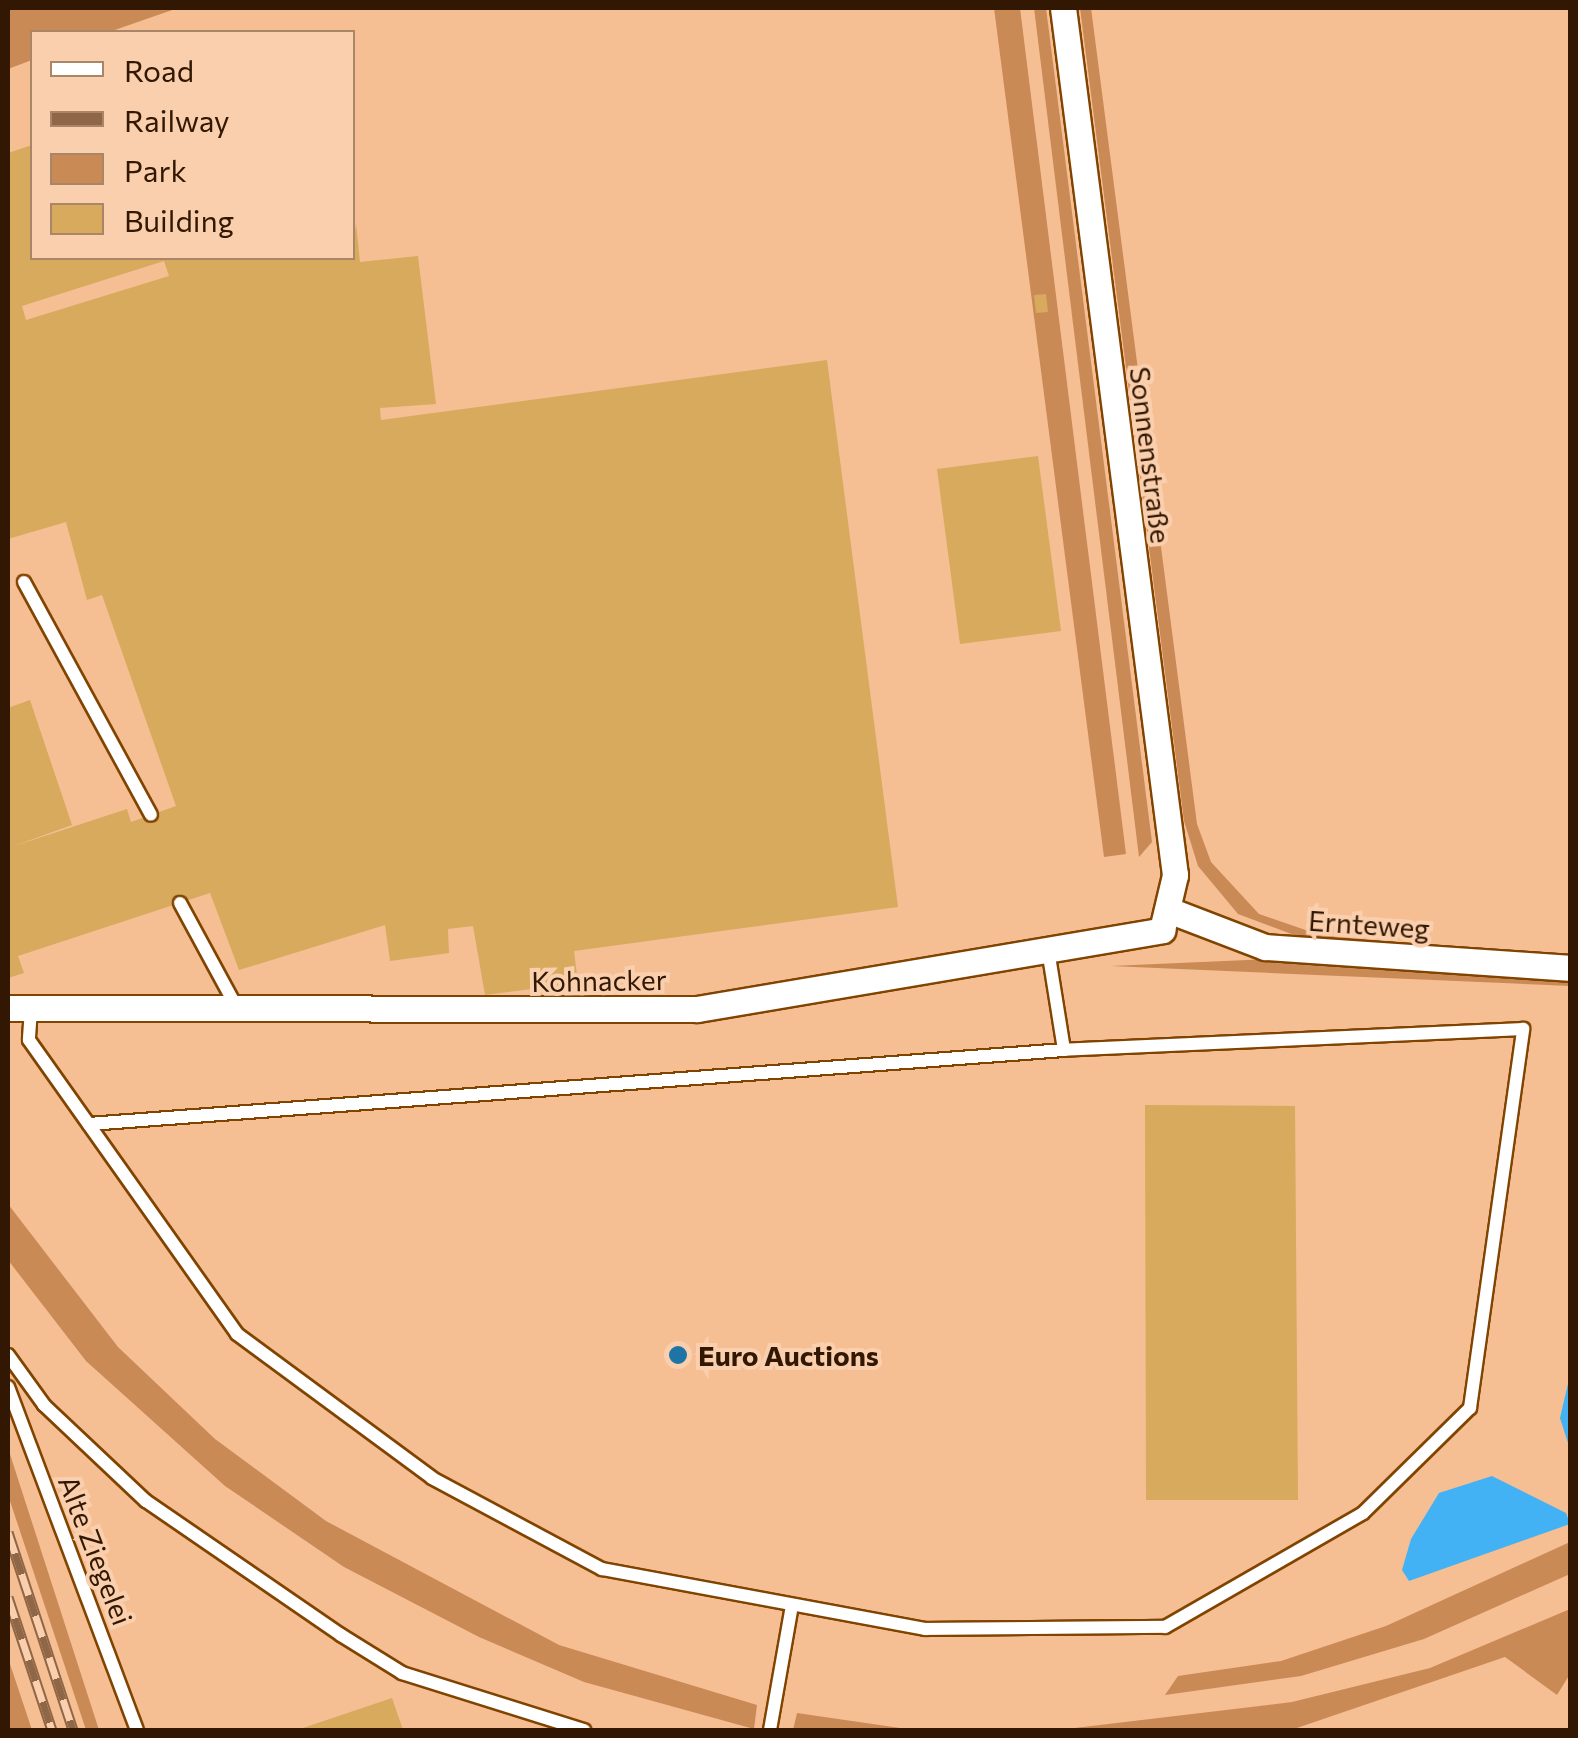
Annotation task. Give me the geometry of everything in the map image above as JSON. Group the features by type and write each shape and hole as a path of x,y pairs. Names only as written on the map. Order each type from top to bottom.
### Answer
{"street":[{"name":"Sonnenstraße","path":"1063,8 1174,875 1171,911"},
{"name":"Kohnacker","path":"19,1008 240,1014 768,1004 1144,940 1171,911"},
{"name":"Ernteweg","path":"1171,911 1265,947 1570,968"}],"lane":[{"path":"24,582 151,815"},
{"path":"180,903 240,1014"},
{"path":"1049,956 1064,1050"},
{"path":"19,1008 30,1040 89,1124 237,1334 432,1478 602,1568 790,1611 925,1629 1165,1627 1363,1513 1470,1408 1523,1029 1064,1050 89,1124"},
{"path":"8,1355 44,1404 146,1501 341,1635 402,1673 584,1730"},
{"name":"Alte Ziegelei","path":"8,1387 137,1730"},
{"path":"770,1730 790,1611"}],"green space":[{"path":"8,8 178,8 115,30 30,30 30,61 8,69"},
{"path":"994,8 1020,8 1126,854 1104,857"},
{"path":"1034,8 1046,8 1152,842 1139,857"},
{"path":"1080,8 1091,8 1197,824 1211,862 1259,914 1320,935 1570,958 1316,943 1238,914 1198,866 1184,821"},
{"path":"1270,959 1570,977 1570,986 1111,966"},
{"path":"8,1204 118,1347 215,1439 326,1521 559,1645 757,1705 754,1729 584,1682 479,1637 344,1567 225,1486 86,1361 8,1260"},
{"path":"8,1448 99,1730 86,1730 8,1495"},
{"path":"1570,1542 1570,1574 1424,1639 1301,1676 1165,1695 1178,1676 1281,1661 1386,1626"},
{"path":"1570,1609 1570,1674 1557,1695 1505,1657 1291,1730 1058,1730 1292,1702 1430,1668"},
{"path":"8,1658 32,1730 8,1730"},
{"path":"797,1713 907,1729 962,1730 793,1730"}],"water":[{"path":"1570,1375 1570,1449 1560,1418"},
{"path":"1492,1476 1566,1513 1570,1524 1409,1581 1402,1570 1411,1539 1439,1493"}],"building":[{"path":"30,146 30,260 355,260 356,223 360,262 418,256 436,404 380,408 381,420 827,360 898,907 574,951 578,983 485,995 473,926 448,929 449,953 390,961 385,925 239,970 210,893 18,956 24,973 8,978 8,708 30,700 72,825 11,847 127,809 131,822 176,806 102,595 87,600 66,522 8,539 8,153","holes":["164,261 169,276 26,320 22,306"]},
{"path":"1046,294 1048,312 1036,313 1034,295"},
{"path":"1038,456 1061,631 960,644 937,469"},
{"path":"1145,1105 1295,1106 1298,1500 1146,1500"},
{"path":"392,1698 403,1730 297,1730"}],"railway":[{"path":"8,1532 73,1730"},
{"path":"8,1597 52,1730"}],"place":[{"name":"Euro Auctions","path":"678,1355"}]}
